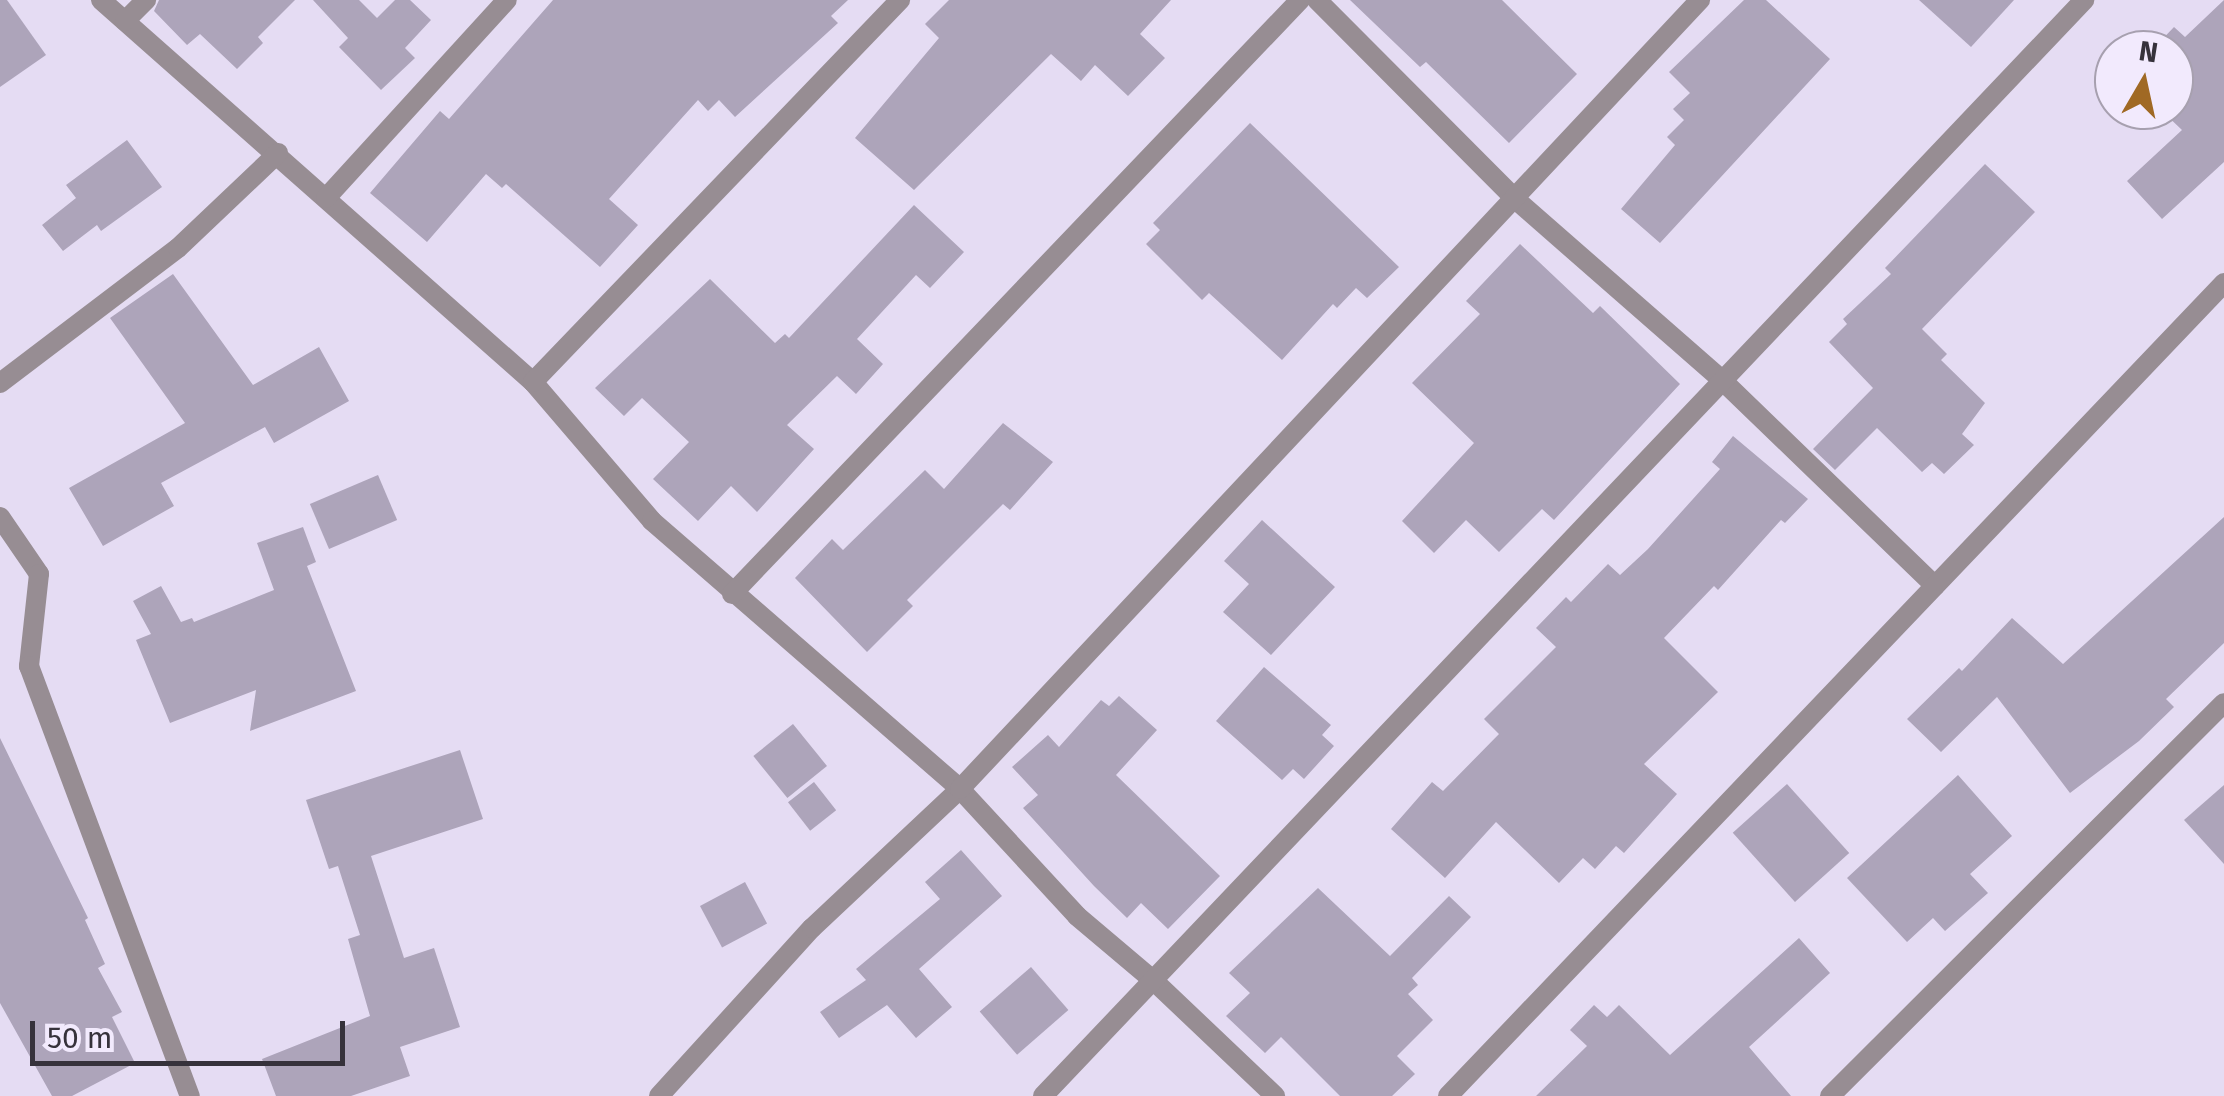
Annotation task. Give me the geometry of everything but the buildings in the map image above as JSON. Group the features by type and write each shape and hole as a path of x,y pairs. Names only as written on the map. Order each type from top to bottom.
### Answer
{"street":[{"path":"101,0 533,382 652,521 960,789 1077,916 1154,981 1274,1096"},
{"path":"126,22 146,0"},
{"path":"326,198 507,0"},
{"path":"533,382 900,0"},
{"path":"732,594 1300,0"},
{"path":"1317,0 1514,198 1725,382 1934,586"},
{"path":"659,1096 812,928 960,789 1700,0"},
{"path":"1043,1096 2084,0"},
{"path":"0,383 178,248 278,153"},
{"path":"1448,1096 2224,283"},
{"path":"0,517 38,574 29,666 190,1096"},
{"path":"1830,1096 2224,703"}]}
